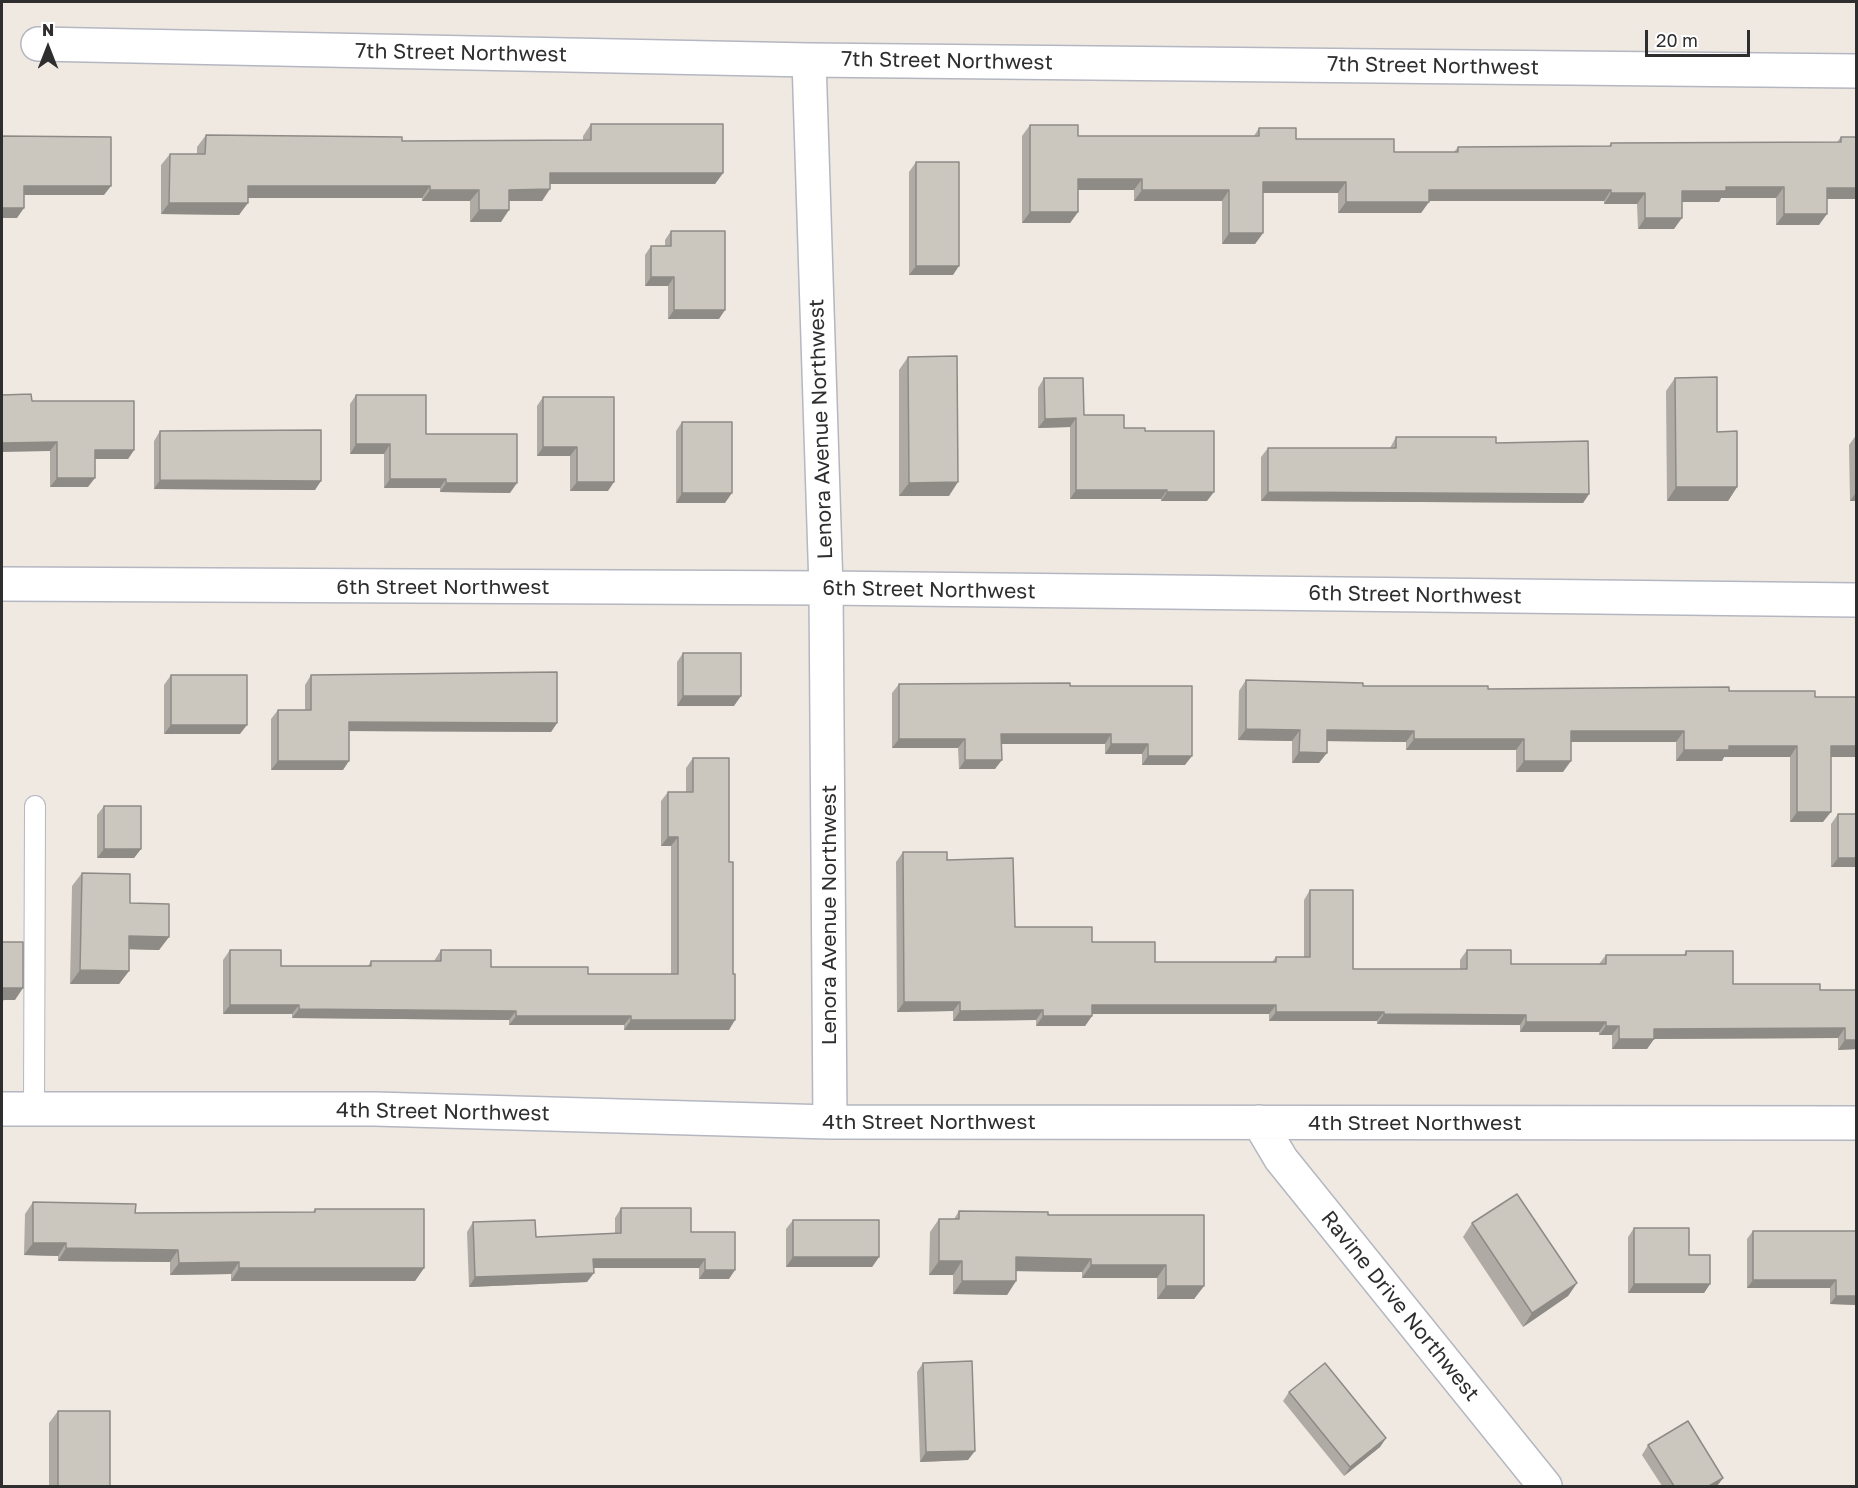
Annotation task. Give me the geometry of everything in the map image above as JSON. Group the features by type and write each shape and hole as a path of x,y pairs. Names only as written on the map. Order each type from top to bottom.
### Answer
{"street":[{"name":"7th Street Northwest","path":"38,44 809,60 1857,70"},
{"name":"Lenora Avenue Northwest","path":"809,60 826,588 830,1122"},
{"name":"6th Street Northwest","path":"2,584 826,588 1857,600"},
{"name":"4th Street Northwest","path":"2,1109 375,1109 830,1122 1857,1123"},
{"name":"Ravine Drive Northwest","path":"1260,1122 1281,1159 1545,1486"}],"lane":[{"path":"34,1109 35,806"}],"building":[{"path":"591,124 723,124 723,173 550,173 550,189 509,190 509,210 479,210 479,190 430,190 430,186 248,186 248,203 169,203 170,154 205,154 206,135 402,137 402,141 591,140"},
{"path":"1030,125 1078,125 1078,136 1259,136 1259,128 1296,128 1296,139 1394,139 1394,152 1458,152 1458,147 1611,146 1611,143 1841,142 1841,137 1857,137 1857,188 1827,188 1827,214 1784,214 1784,187 1726,187 1726,191 1682,191 1682,218 1645,218 1645,193 1611,193 1611,190 1429,190 1429,202 1346,202 1346,182 1263,182 1263,233 1229,233 1229,190 1142,190 1142,179 1078,179 1078,212 1030,212"},
{"path":"2,136 111,137 111,186 24,186 24,208 2,208"},
{"path":"916,162 959,162 959,266 916,266"},
{"path":"671,231 725,231 725,310 674,310 674,277 651,277 651,246 671,246"},
{"path":"957,356 958,482 909,483 908,357"},
{"path":"1717,377 1717,432 1737,431 1737,487 1676,487 1675,378"},
{"path":"1044,378 1083,378 1084,415 1124,415 1124,428 1145,428 1145,431 1214,431 1214,492 1076,490 1076,418 1045,419"},
{"path":"31,394 32,401 134,401 134,450 95,450 95,478 57,478 57,442 2,443 2,395"},
{"path":"356,395 426,395 426,434 517,434 517,483 446,483 446,479 390,479 390,444 356,444"},
{"path":"543,397 614,397 614,482 577,482 577,447 543,447"},
{"path":"682,422 732,422 732,493 682,493"},
{"path":"321,430 321,481 160,480 160,431"},
{"path":"1396,437 1496,437 1496,443 1588,441 1589,494 1268,492 1268,448 1396,448"},
{"path":"683,653 741,653 741,696 683,696"},
{"path":"557,672 557,723 349,722 349,761 278,761 278,710 311,710 311,675"},
{"path":"171,675 247,675 247,725 171,725"},
{"path":"1246,680 1363,683 1363,686 1488,686 1488,689 1729,687 1729,691 1815,691 1815,697 1857,697 1857,746 1831,746 1831,812 1797,812 1797,746 1729,746 1729,750 1684,750 1684,731 1571,731 1571,761 1524,761 1524,739 1414,739 1414,731 1327,730 1327,753 1299,752 1300,730 1246,729"},
{"path":"1070,683 1070,686 1192,686 1192,756 1148,756 1148,744 1111,744 1111,734 1001,734 1002,760 965,760 965,739 899,739 899,684"},
{"path":"693,758 729,758 729,862 733,862 735,1020 631,1020 631,1016 516,1016 516,1011 299,1009 299,1005 230,1005 230,950 281,950 281,966 371,966 371,961 441,961 441,950 491,950 491,967 588,967 588,974 678,974 678,837 668,837 668,792 693,792"},
{"path":"104,806 141,806 141,849 104,849"},
{"path":"1838,814 1857,814 1857,858 1838,858"},
{"path":"903,852 947,852 947,860 1013,858 1015,927 1092,927 1092,942 1155,942 1155,962 1276,962 1276,957 1310,957 1310,890 1353,890 1353,969 1467,969 1467,950 1511,950 1511,964 1606,964 1606,955 1686,955 1686,951 1733,951 1733,984 1820,984 1820,990 1857,990 1857,1040 1845,1040 1845,1028 1654,1029 1654,1039 1619,1039 1619,1026 1606,1026 1606,1022 1526,1022 1526,1015 1276,1012 1276,1005 1092,1005 1092,1016 1043,1016 1043,1010 960,1011 960,1002 904,1002"},
{"path":"82,873 130,874 130,903 169,904 169,937 129,936 129,971 80,970"},
{"path":"2,942 23,942 23,988 3,988 3,1000 2,1000"},
{"path":"1517,1194 1577,1283 1532,1313 1472,1223"},
{"path":"33,1202 136,1204 135,1213 424,1209 424,1268 239,1268 239,1262 179,1263 178,1250 66,1248 66,1243 33,1243"},
{"path":"621,1208 691,1208 691,1232 735,1232 735,1270 705,1270 705,1259 593,1259 594,1273 475,1277 473,1222 535,1220 536,1237 621,1233"},
{"path":"959,1211 1048,1212 1048,1215 1204,1215 1204,1286 1166,1286 1166,1265 1091,1265 1091,1259 1016,1257 1016,1281 962,1281 962,1261 939,1261 939,1219 959,1219"},
{"path":"793,1220 879,1220 879,1257 793,1257"},
{"path":"1634,1228 1689,1228 1689,1255 1710,1255 1710,1284 1634,1284"},
{"path":"1753,1231 1857,1231 1857,1296 1836,1296 1836,1280 1753,1280"},
{"path":"972,1361 975,1451 926,1452 923,1363"},
{"path":"1325,1363 1386,1438 1350,1467 1289,1392"},
{"path":"58,1411 110,1411 110,1486 58,1486"},
{"path":"1688,1421 1723,1478 1709,1486 1674,1486 1648,1445"}]}
